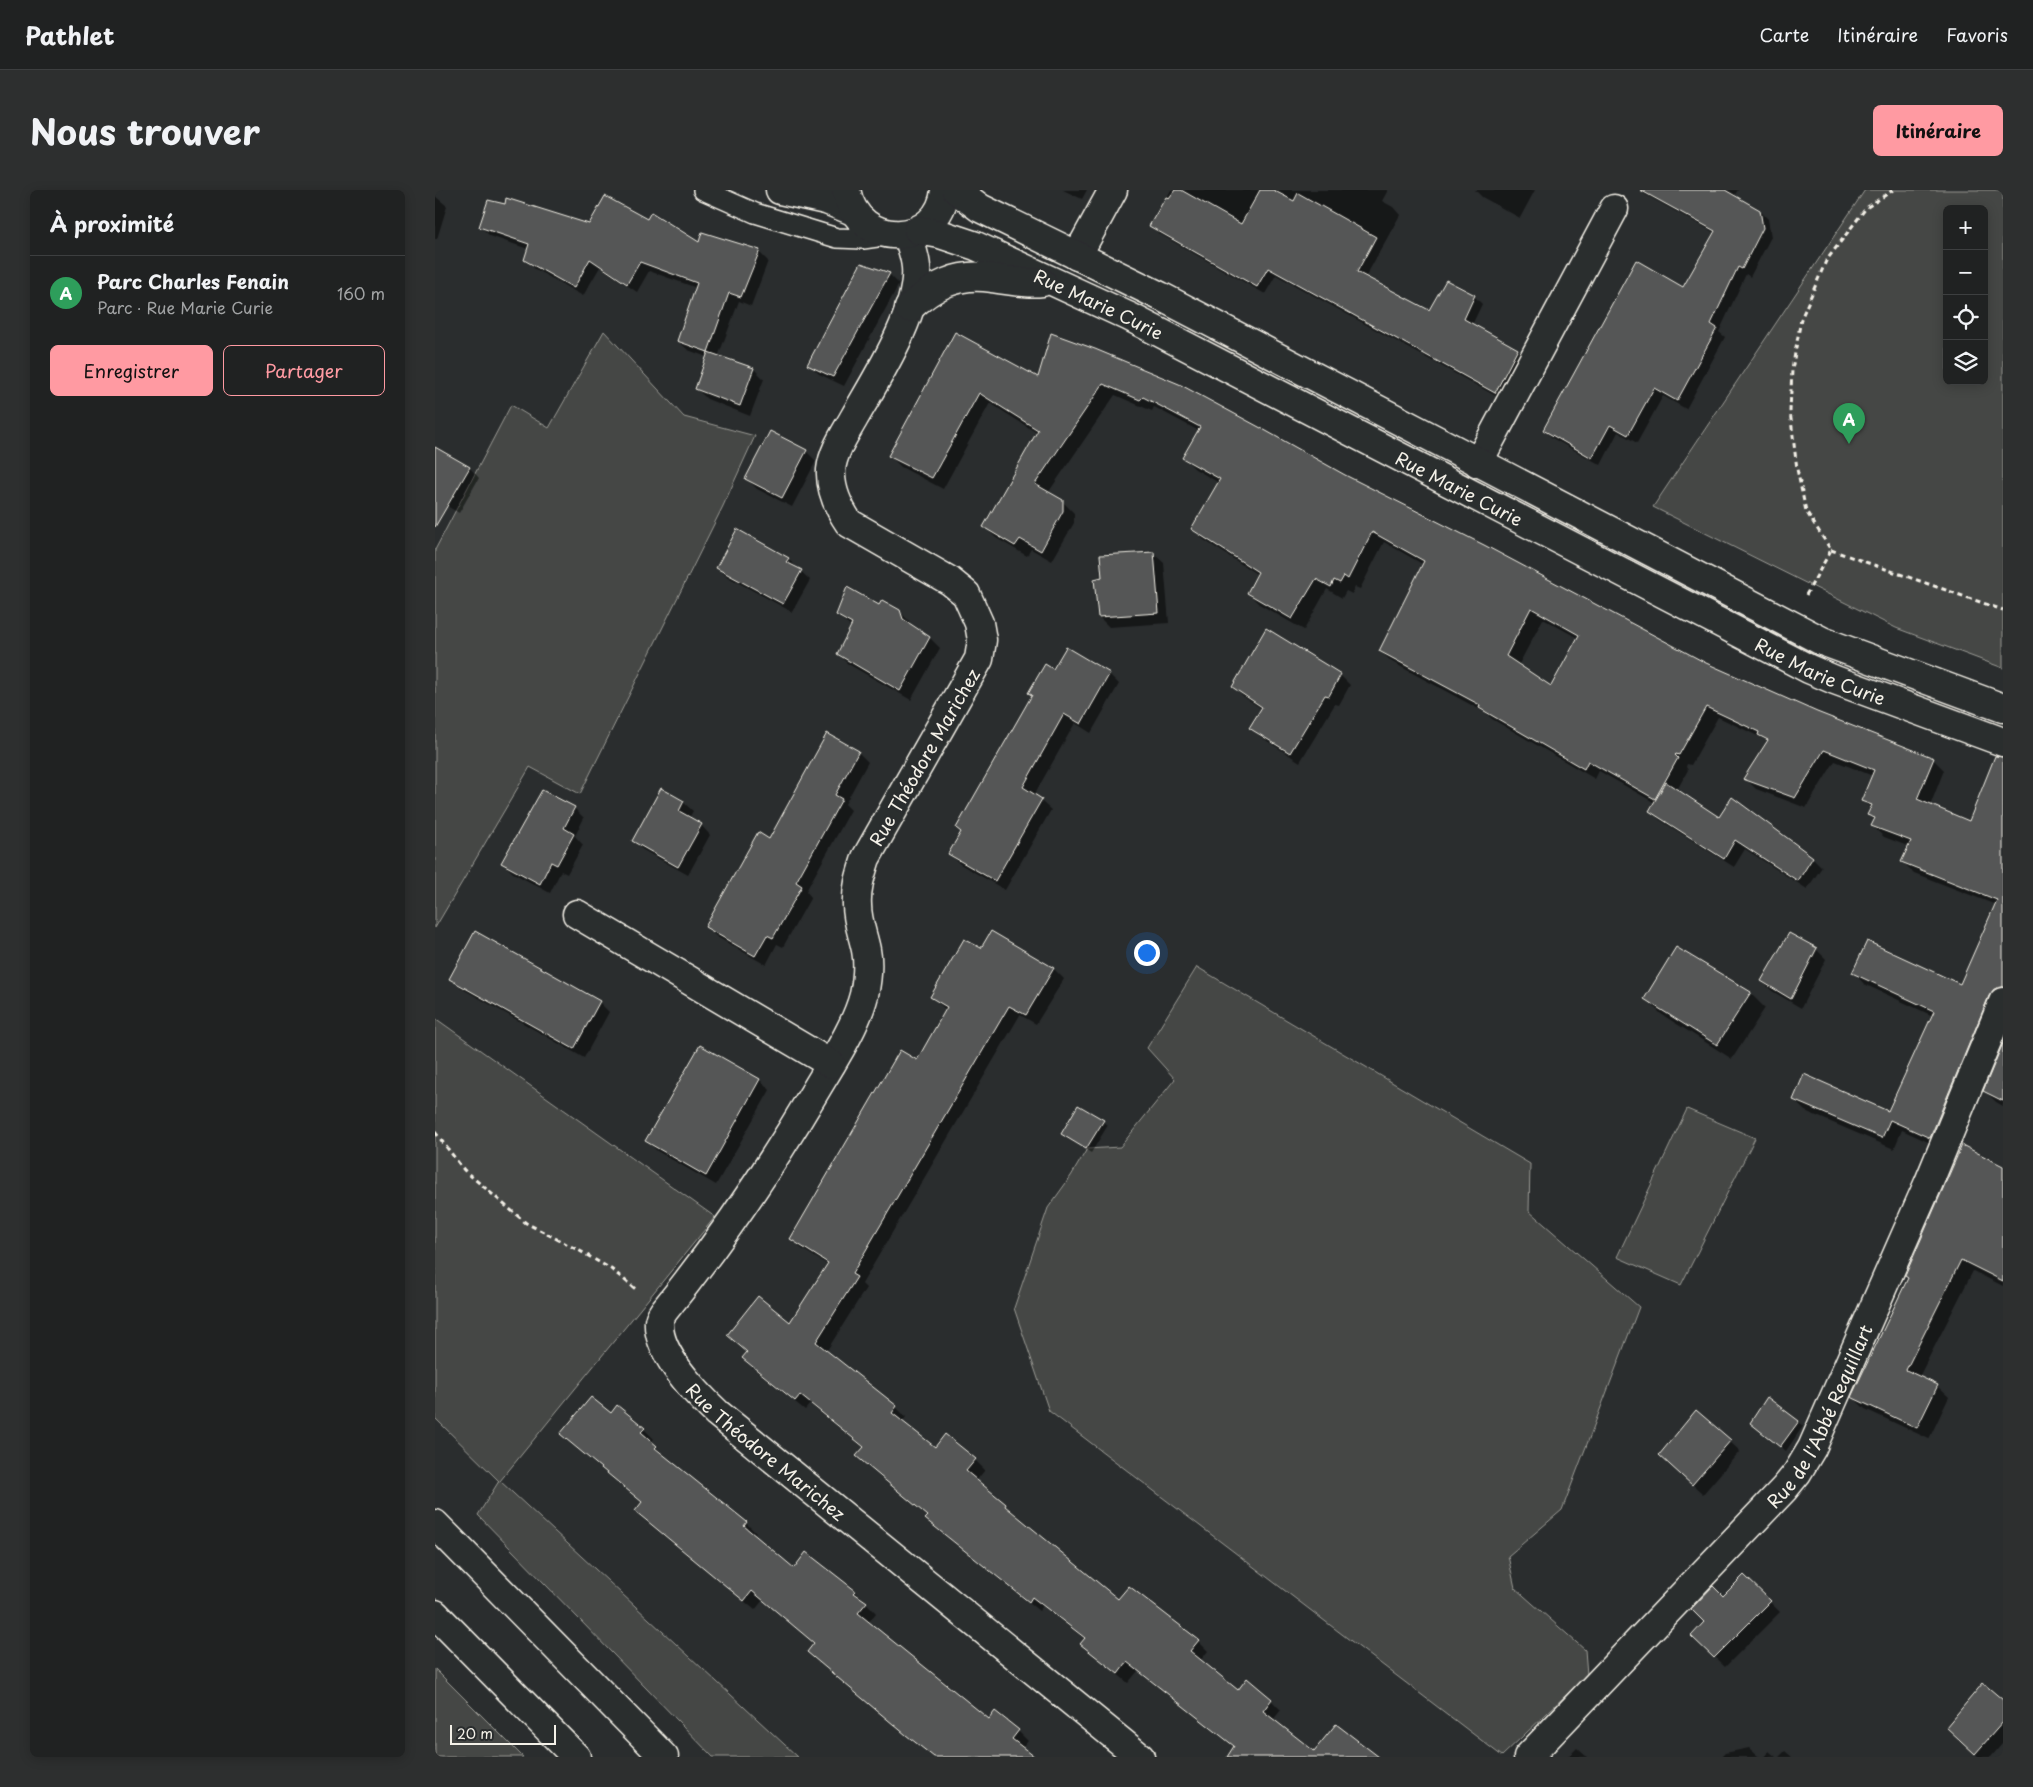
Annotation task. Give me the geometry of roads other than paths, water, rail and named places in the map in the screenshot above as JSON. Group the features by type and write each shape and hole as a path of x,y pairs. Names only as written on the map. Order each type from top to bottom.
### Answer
{"main road":[{"path":"780,190 826,200 850,200"},
{"path":"906,233 935,214 945,190"},
{"name":"Rue Marie Curie","path":"956,190 980,208 1160,296 1823,641 2003,708"},
{"name":"Rue Marie Curie","path":"1077,256 1113,190"},
{"name":"Rue Marie Curie","path":"850,200 870,227 877,231 964,241 1130,318 1809,669 2003,742"},
{"name":"Rue Marie Curie","path":"1478,463 1614,209"},
{"name":"Rue Théodore Marichez","path":"906,233 914,254 916,268 914,292 909,308 881,369 836,449 831,469 832,487 838,508 849,524 949,581 965,594 979,623 982,640 979,659 967,684 866,858 858,881 857,906 859,926 866,950 868,972 863,997 854,1020 831,1064 748,1200 701,1265 664,1311 659,1320 660,1332 670,1357 685,1380 711,1408 1141,1757"},
{"path":"909,308 932,288 959,277 978,276 1026,283 1052,281"},
{"path":"577,914 831,1064"},
{"name":"Rue de l'Abbé Requillart","path":"1528,1757 1778,1496 1797,1473 1813,1448 1906,1235 2003,1002"},
{"path":"435,1524 664,1757"},
{"path":"435,1614 576,1757"}],"lane":[{"path":"703,190 755,213 837,238 863,239 906,233"}],"place":[{"name":"Parc Charles Fenain","path":"1849,444"}]}
